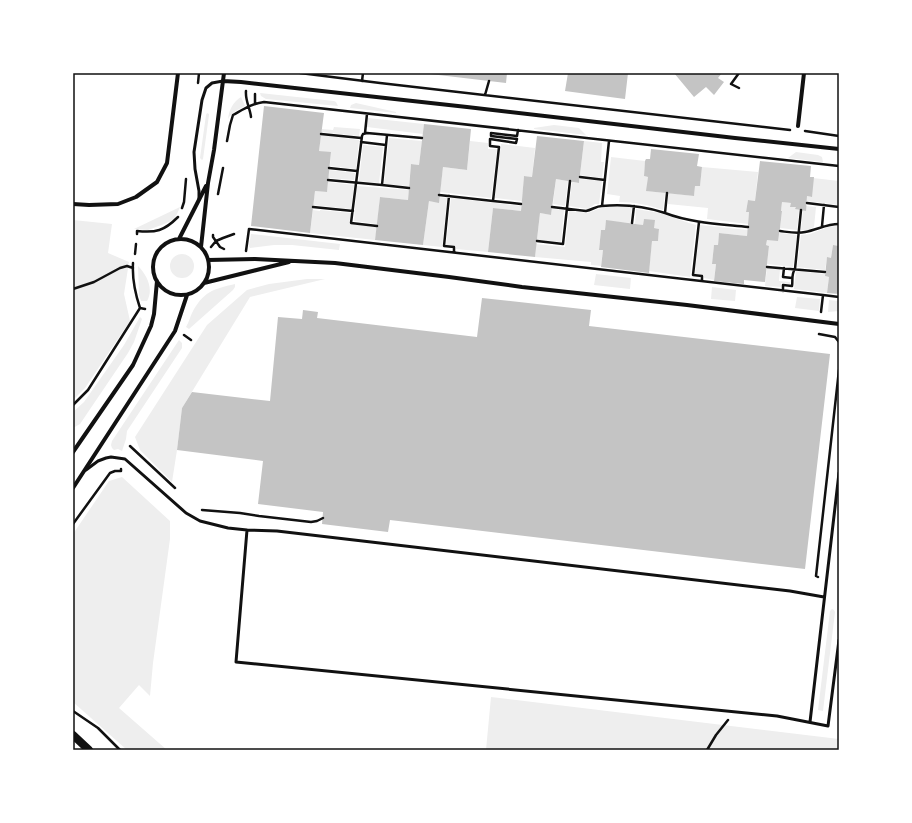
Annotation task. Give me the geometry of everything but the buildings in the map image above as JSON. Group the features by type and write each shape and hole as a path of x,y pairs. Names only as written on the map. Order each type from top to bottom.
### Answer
{"main road":[{"path":"73,735 89,750"}],"street":[{"path":"73,204 118,204 136,197 157,182 167,163 178,73"},
{"path":"201,247 208,183 224,73"},
{"path":"798,126 804,73"},
{"path":"223,81 247,82 839,149"},
{"path":"179,239 208,183"},
{"path":"179,239 191,240 201,247 208,260 209,272 204,283 196,290 187,294 178,295 170,293 162,288 157,281 153,270 154,259 159,249 168,242 179,239"},
{"path":"208,260 255,259 335,264 839,324"},
{"path":"204,283 295,261"},
{"path":"73,452 133,365 151,326 154,314 157,281"},
{"path":"73,488 175,331 187,294"}],"lane":[{"path":"199,200 194,152 202,100 206,88 212,83 223,81"},
{"path":"84,472 98,461 106,458 111,457 125,459 186,513 200,521 228,528 247,530 277,530 824,597"},
{"path":"810,722 839,473"},
{"path":"247,530 236,662 777,716 828,726 839,640"}],"path":[{"path":"197,90 199,73"},
{"path":"300,73 792,130"},
{"path":"362,81 363,73"},
{"path":"739,73 731,84 739,88"},
{"path":"485,95 488,81"},
{"path":"255,93 255,103"},
{"path":"246,95 251,117"},
{"path":"226,145 233,115 255,103 264,102 839,166"},
{"path":"367,114 365,133 361,138 351,222 377,226"},
{"path":"493,201 499,147 490,146 490,139 516,143 517,139 491,136 491,132 517,136 518,130"},
{"path":"804,131 839,136"},
{"path":"365,133 422,138"},
{"path":"321,134 361,138"},
{"path":"382,185 387,135"},
{"path":"602,206 609,141"},
{"path":"361,142 386,145"},
{"path":"218,199 223,168"},
{"path":"329,168 358,171"},
{"path":"137,234 137,232 152,233 161,230 171,224 180,214 184,202 187,173"},
{"path":"580,177 605,180"},
{"path":"328,180 409,188"},
{"path":"537,241 563,244 570,181"},
{"path":"665,213 666,193"},
{"path":"439,195 521,204"},
{"path":"449,196 444,246 454,247 454,252"},
{"path":"807,203 839,207"},
{"path":"552,207 588,210 602,206 634,206 699,222 748,227"},
{"path":"632,223 634,206"},
{"path":"822,226 824,206"},
{"path":"313,207 353,212"},
{"path":"783,291 784,285 792,286 801,210"},
{"path":"699,222 693,275 702,276 702,281"},
{"path":"780,231 799,233 810,231 822,226 839,224"},
{"path":"241,253 246,252 249,229 839,297"},
{"path":"204,253 216,241 234,234"},
{"path":"135,254 136,244"},
{"path":"133,263 136,296 140,308"},
{"path":"73,289 94,282 120,268 127,266 133,268"},
{"path":"767,267 825,272"},
{"path":"784,268 783,277 792,278"},
{"path":"820,321 823,295"},
{"path":"140,308 146,310"},
{"path":"73,405 88,390 140,308"},
{"path":"182,334 191,340"},
{"path":"819,334 834,337 839,342"},
{"path":"818,577 816,576 839,370"},
{"path":"130,446 179,492"},
{"path":"73,524 110,473 121,471 125,459"},
{"path":"198,509 311,522 323,518"},
{"path":"73,711 98,728 120,750"},
{"path":"707,750 716,735 735,712"}],"shaded area":[{"path":"260,93 334,101 338,106 266,99 261,96"},
{"path":"241,97 245,106 233,113 228,119 232,106"},
{"path":"356,103 396,113 350,108 351,105"},
{"path":"207,113 209,115 202,160 200,158"},
{"path":"368,118 424,124 423,134 367,127"},
{"path":"554,125 579,128 586,135 534,129"},
{"path":"334,127 360,129 359,136 321,132 322,129 333,130"},
{"path":"321,135 359,140 356,169 330,166 331,153 319,151"},
{"path":"389,138 422,141 419,165 411,164 409,186 384,184"},
{"path":"470,141 488,143 488,149 497,149 491,198 440,192 443,167 467,170"},
{"path":"584,141 602,143 601,162 604,162 602,178 580,175"},
{"path":"501,144 535,148 532,177 524,176 522,201 495,198"},
{"path":"363,145 383,147 379,183 359,181"},
{"path":"796,152 818,155 822,157 823,162 788,158"},
{"path":"611,157 645,161 644,176 648,177 647,191 665,193 663,210 642,204 619,202 620,196 607,194"},
{"path":"702,167 758,172 755,201 748,200 746,212 749,212 748,224 707,219 708,208 668,204 668,193 694,196 695,186 700,186"},
{"path":"329,170 355,173 354,180 328,178"},
{"path":"813,178 839,181 839,205 807,201 807,196 811,197"},
{"path":"556,179 568,181 565,206 553,204"},
{"path":"580,179 602,181 599,204 595,204 588,209 569,206 572,182 579,183"},
{"path":"328,182 354,185 351,209 313,205 315,191 327,192"},
{"path":"357,186 409,190 408,200 380,197 377,224 354,221"},
{"path":"439,197 447,198 442,247 423,245 429,201 438,202"},
{"path":"451,198 521,206 521,211 493,208 488,252 456,249 456,246 446,245"},
{"path":"782,202 791,203 791,207 796,207 796,209 799,210 797,230 780,228"},
{"path":"806,206 816,207 814,227 808,230 801,230 803,210 806,210"},
{"path":"180,207 173,220 148,230 134,229"},
{"path":"606,207 632,207 630,223 606,221 605,230 601,230 599,249 603,250 601,266 591,265 591,262 535,257 536,244 565,247 569,211 588,213"},
{"path":"552,209 564,210 561,242 537,240 540,213 551,215"},
{"path":"636,209 660,213 696,225 690,277 649,271 652,241 658,241 659,229 654,228 644,219 643,225 635,224"},
{"path":"313,210 351,213 349,224 377,227 375,240 310,233"},
{"path":"73,220 112,224 108,253 129,262 124,294 130,321 85,388 73,400"},
{"path":"700,225 748,230 747,236 719,233 718,245 714,245 712,264 716,264 714,280 704,278 704,275 695,274"},
{"path":"839,226 839,246 833,245 831,258 827,258 825,270 797,267 801,235 810,234 828,227"},
{"path":"780,233 797,235 793,267 767,264 769,246 766,245 767,240"},
{"path":"251,234 340,244 339,250 292,245 274,245 250,248"},
{"path":"182,254 187,255 193,261 193,271 187,277 182,278 177,277 171,271 170,266 171,261 177,255"},
{"path":"138,266 147,278 150,287 147,301 141,301 139,295"},
{"path":"767,268 780,269 779,281 790,282 790,284 781,283 781,287 765,286"},
{"path":"796,271 825,274 825,276 829,277 827,293 794,289"},
{"path":"596,274 631,278 630,289 594,285"},
{"path":"307,279 325,279 250,297 182,408 172,482 140,450 135,437 207,325 247,290 269,284"},
{"path":"235,284 233,290 189,329 186,327 196,306 209,292"},
{"path":"712,287 736,290 735,301 711,299"},
{"path":"797,297 820,299 819,311 795,308"},
{"path":"829,300 839,301 839,311 828,312"},
{"path":"140,317 142,319 134,342 128,353 80,424 73,428 73,412 84,402 124,345"},
{"path":"179,340 182,343 182,348 127,431 122,451 118,449 114,450 111,445 112,441"},
{"path":"122,477 170,521 170,539 150,696 139,685 119,708 167,750 127,750 73,702 73,534 109,481"},
{"path":"832,609 835,612 823,711 818,710 830,611"},
{"path":"491,697 839,739 839,750 486,750"}]}
